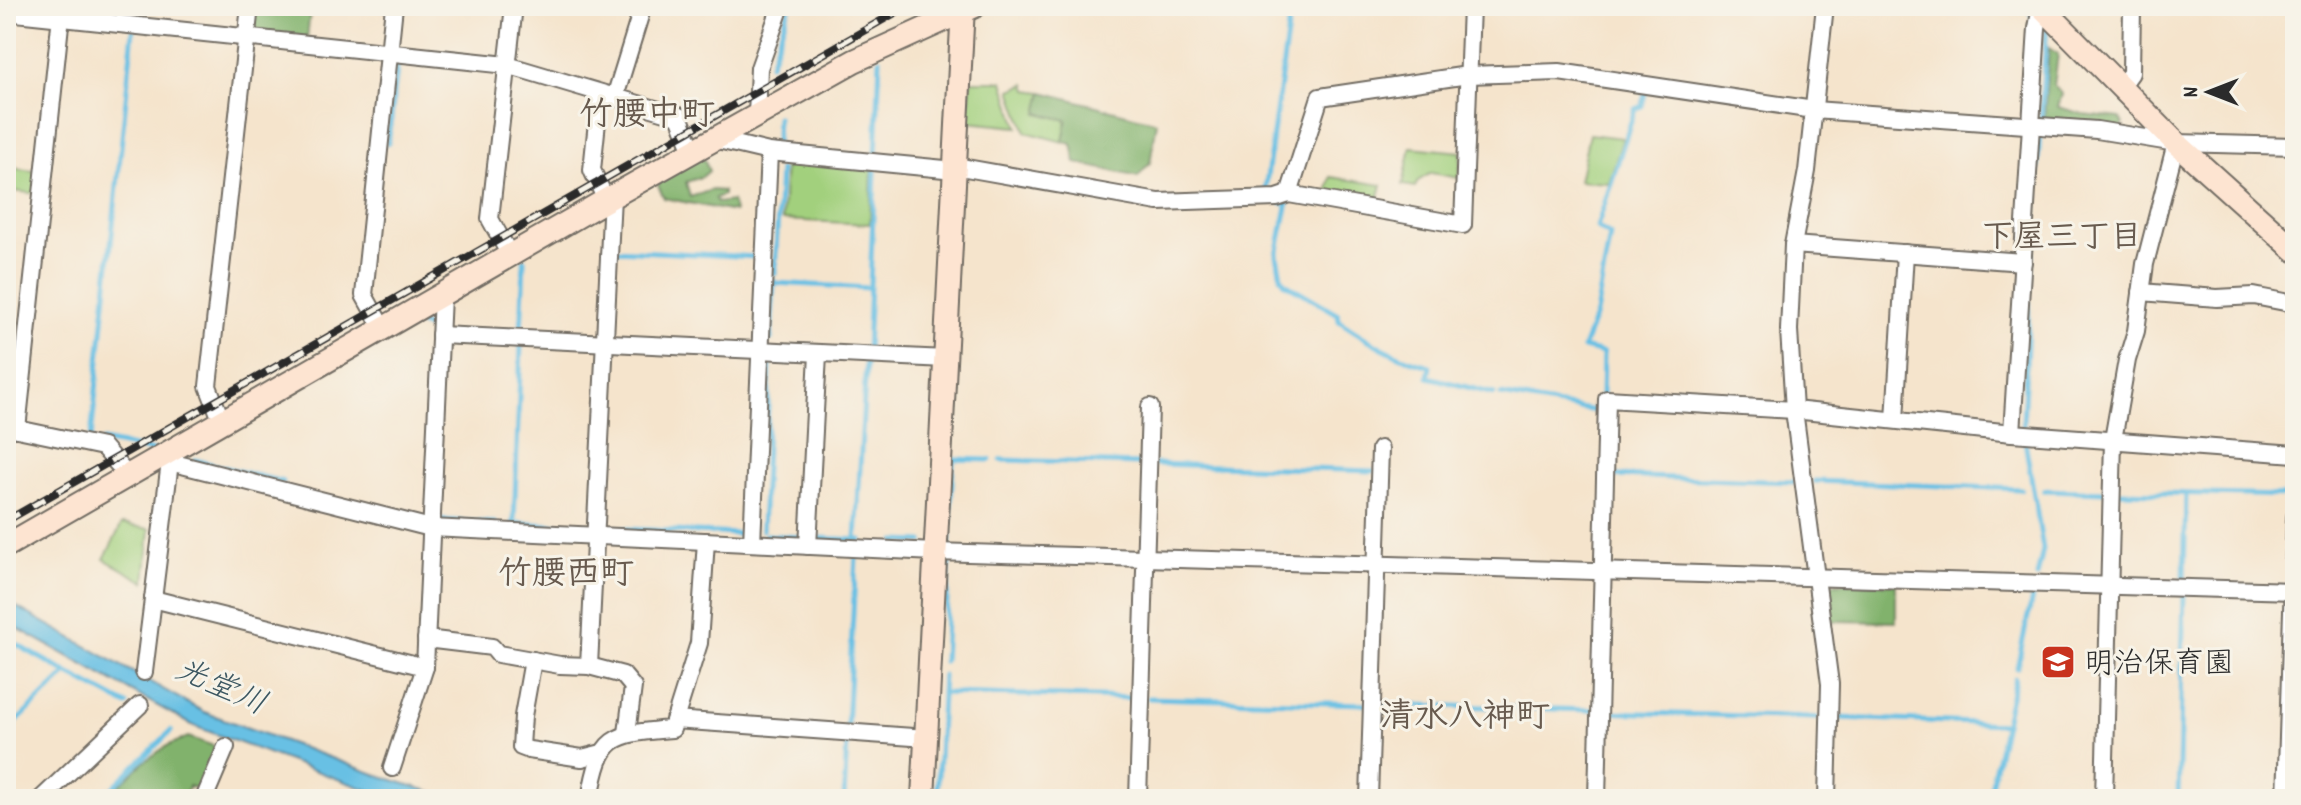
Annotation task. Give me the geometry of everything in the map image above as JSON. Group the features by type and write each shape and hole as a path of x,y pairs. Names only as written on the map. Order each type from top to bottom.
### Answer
{"street":[{"path":"222,422 208,386 250,6"},
{"path":"383,329 364,295 394,6"},
{"path":"510,255 490,219 514,6"},
{"path":"589,666 606,343 609,198 592,170 607,95 643,6"},
{"path":"757,115 759,68 781,6"},
{"path":"714,139 769,152 955,168 1158,202 1277,198 1289,194 1463,225 1471,6"},
{"path":"1825,6 1807,171 1793,245 1789,330 1794,410 1830,684 1827,799"},
{"path":"2120,88 2131,73 2132,6"},
{"path":"6,546 128,476 164,460 222,422 714,139 882,46 967,8 955,168 923,799"},
{"path":"6,12 62,12 246,38 507,65 679,116 693,151"},
{"path":"62,12 11,428 103,447 128,476"},
{"path":"2012,433 2037,28 2047,12 2176,143 2295,250"},
{"path":"1289,194 1320,97 1468,75 1559,72 1814,110 2032,124 2097,130 2176,143 2295,146"},
{"path":"2104,799 2113,440 2127,360 2136,331 2147,254 2176,143"},
{"path":"752,543 769,152"},
{"path":"1793,245 2023,262"},
{"path":"1895,420 1905,253"},
{"path":"2141,292 2217,298 2254,296 2295,304"},
{"path":"392,768 425,667 442,296"},
{"path":"440,335 946,359"},
{"path":"808,546 818,354"},
{"path":"1597,799 1607,399 1794,410 2012,433 2295,454"},
{"path":"1138,799 1150,407"},
{"path":"1369,799 1380,449"},
{"path":"164,460 431,528 935,552 2294,591"},
{"path":"144,672 164,460"},
{"path":"2286,799 2295,517"},
{"path":"590,799 606,747 627,733 672,729 699,643 706,541"},
{"path":"153,599 425,667"},
{"path":"426,639 492,647 498,654 589,666 623,675 633,687 627,733"},
{"path":"533,660 521,747 582,758 602,753"},
{"path":"41,799 140,705"},
{"path":"674,720 927,738"},
{"path":"204,799 226,747"}],"green space":[{"path":"254,6 310,11 307,40 255,34"},
{"path":"2049,48 2058,54 2054,86 2062,94 2058,107 2083,114 2120,118 2123,124 2121,129 2044,119"},
{"path":"971,81 1003,81 1018,127 968,122"},
{"path":"1026,84 1028,90 1043,92 1039,113 1067,120 1063,142 1026,132 1011,90"},
{"path":"1043,92 1157,122 1150,163 1138,177 1076,163 1072,144 1063,142 1067,120 1038,113"},
{"path":"1589,134 1623,138 1609,183 1579,181"},
{"path":"1411,147 1461,152 1459,178 1431,173 1418,181 1415,187 1403,185"},
{"path":"696,159 704,159 709,171 686,182 690,197 712,190 723,191 723,195 715,198 717,203 732,201 734,212 664,198 658,186 661,179"},
{"path":"785,161 872,170 870,224 782,220"},
{"path":"6,167 40,172 38,194 6,190"},
{"path":"1331,177 1382,185 1376,207 1336,196 1328,190"},
{"path":"122,524 150,529 145,582 104,559"},
{"path":"1830,583 1896,584 1896,622 1830,621 1827,589"},
{"path":"188,737 214,746 217,755 200,790 189,786 183,799 104,799 145,761"}],"water":[{"path":"6,601 204,712 383,777 455,799 392,799 194,726 6,622"}],"waterway":[{"path":"132,19 135,6"},
{"path":"770,64 790,6"},
{"path":"1268,192 1265,191 1291,6"},
{"path":"2024,6 2033,16"},
{"path":"2041,118 2047,23"},
{"path":"91,438 133,31"},
{"path":"876,155 880,59"},
{"path":"388,143 398,60"},
{"path":"1602,399 1603,353 1583,348 1596,314 1610,235 1597,227 1635,109 1642,106 1646,90"},
{"path":"776,142 777,117"},
{"path":"2030,288 2040,132"},
{"path":"775,274 780,170"},
{"path":"867,351 875,171"},
{"path":"1282,203 1288,202 1277,255 1285,283 1338,314 1339,321 1372,342 1394,354 1430,366 1428,377 1494,394"},
{"path":"616,250 757,257"},
{"path":"521,333 524,260"},
{"path":"771,339 774,281"},
{"path":"774,283 870,288"},
{"path":"2023,425 2029,303"},
{"path":"415,323 434,329 433,333"},
{"path":"514,523 521,345"},
{"path":"856,540 866,361"},
{"path":"762,530 770,362"},
{"path":"1501,395 1602,412"},
{"path":"2292,445 2294,409"},
{"path":"1939,417 2007,424"},
{"path":"103,441 153,451"},
{"path":"2025,441 2043,549 2037,577"},
{"path":"949,543 953,459 990,460"},
{"path":"195,460 283,482"},
{"path":"1001,460 1142,464"},
{"path":"2119,492 2291,496 2291,463"},
{"path":"1156,464 1373,471"},
{"path":"1616,476 1793,482"},
{"path":"1815,481 2021,489"},
{"path":"2044,490 2107,492"},
{"path":"2184,582 2186,494"},
{"path":"438,520 495,523"},
{"path":"513,523 589,527"},
{"path":"605,528 740,534"},
{"path":"766,535 799,537"},
{"path":"819,538 861,540"},
{"path":"896,541 923,542"},
{"path":"847,727 856,557"},
{"path":"944,661 949,560"},
{"path":"2017,668 2034,588"},
{"path":"2178,799 2184,594"},
{"path":"7,639 67,673"},
{"path":"6,732 67,673 127,705"},
{"path":"937,799 943,675"},
{"path":"1988,799 2015,678"},
{"path":"942,693 1137,698"},
{"path":"1149,698 1366,704"},
{"path":"1378,704 1593,710"},
{"path":"1606,712 1817,718"},
{"path":"1838,718 2005,724"},
{"path":"101,799 171,731"},
{"path":"844,799 847,741"},
{"path":"1996,798 2023,799"}],"railway":[{"path":"6,521 907,6"}],"place":[{"name":"明治保育園","path":"2058,662"}],"district":[{"name":"竹腰中町","path":"647,112"},
{"name":"下屋三丁目","path":"2062,235"},
{"name":"竹腰西町","path":"566,571"},
{"name":"清水八神町","path":"1465,714"}],"water label":[{"name":"光堂川","path":"222,685"}]}
